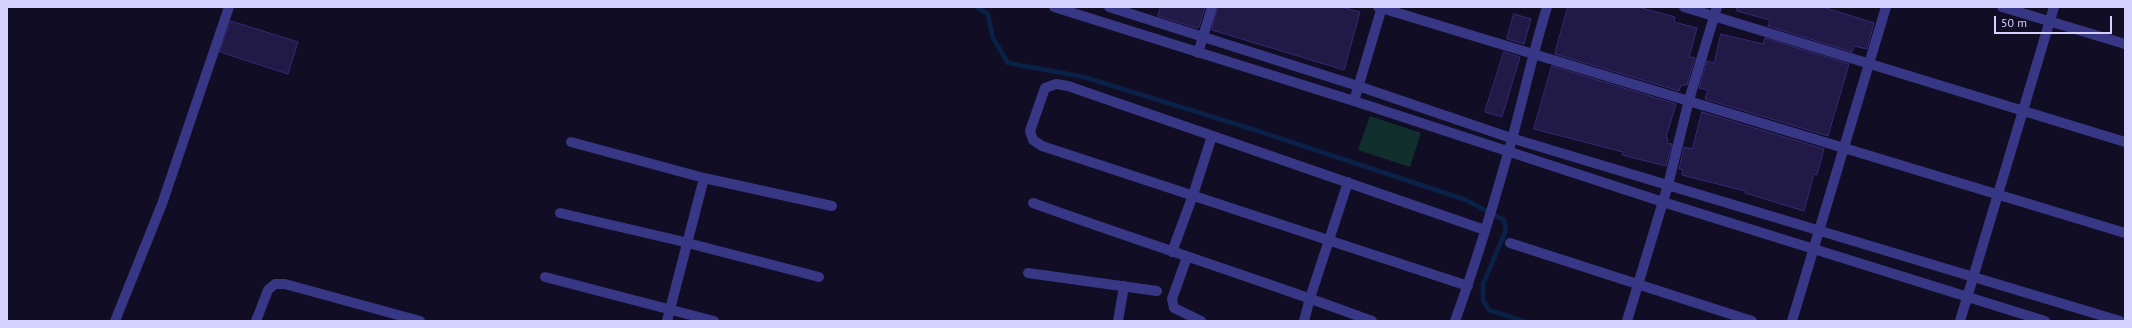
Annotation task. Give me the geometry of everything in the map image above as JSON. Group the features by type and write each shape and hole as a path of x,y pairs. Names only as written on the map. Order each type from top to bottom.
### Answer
{"street":[{"path":"114,321 162,204 229,7"},
{"path":"1054,7 1354,101 1663,202 2045,321"},
{"path":"1109,7 1358,86 1511,138 2120,321"},
{"path":"1198,52 1212,7"},
{"path":"1354,101 1381,7 2125,233"},
{"path":"1455,321 1468,286 1508,152 1533,53 1547,7"},
{"path":"1684,7 1715,12 1869,63 2125,142"},
{"path":"1792,321 1886,7"},
{"path":"2002,7 2125,44"},
{"path":"1960,321 2054,7"},
{"path":"1627,321 1668,185 1689,100 1715,12"},
{"path":"1468,286 1042,146 1033,140 1030,131 1045,88 1056,84 1068,86 1348,182 1486,226"},
{"path":"1172,252 1193,195 1212,136"},
{"path":"571,142 704,178 832,206"},
{"path":"667,321 704,178"},
{"path":"1304,321 1328,239 1348,182"},
{"path":"1033,203 1172,252 1310,298 1372,321"},
{"path":"560,213 687,243 819,278"},
{"path":"1510,243 1752,321"},
{"path":"1187,257 1172,299 1174,308 1201,321"},
{"path":"1028,272 1157,291"},
{"path":"545,277 714,321"},
{"path":"256,321 268,290 275,284 285,284 420,321"},
{"path":"1118,321 1124,286"}],"green space":[{"path":"1370,116 1421,133 1410,167 1358,150"}],"building":[{"path":"1161,7 1205,7 1199,27 1197,28 1158,16"},
{"path":"1218,7 1342,7 1360,12 1344,70 1212,30"},
{"path":"1568,7 1638,7 1675,17 1674,22 1697,28 1689,57 1695,58 1687,85 1681,85 1679,91 1555,54"},
{"path":"1737,7 1823,7 1874,23 1867,49 1854,46 1852,52 1768,26 1770,20 1737,11"},
{"path":"1514,14 1531,19 1524,44 1507,39"},
{"path":"231,21 298,42 288,74 220,52"},
{"path":"1721,34 1763,44 1765,38 1849,64 1828,136 1705,99 1708,90 1699,88 1707,61 1714,63"},
{"path":"1504,52 1520,57 1502,117 1485,112"},
{"path":"1552,66 1676,104 1666,137 1668,138 1667,143 1672,144 1666,166 1622,155 1623,152 1534,129"},
{"path":"1702,112 1824,149 1817,175 1814,174 1804,211 1745,193 1745,191 1682,175 1683,170 1679,169 1684,147 1692,149"}],"waterway":[{"path":"977,7 988,14 993,38 1008,63 1084,77 1255,130 1466,200 1504,220 1506,230 1483,284 1483,300 1489,310 1523,321"}]}
